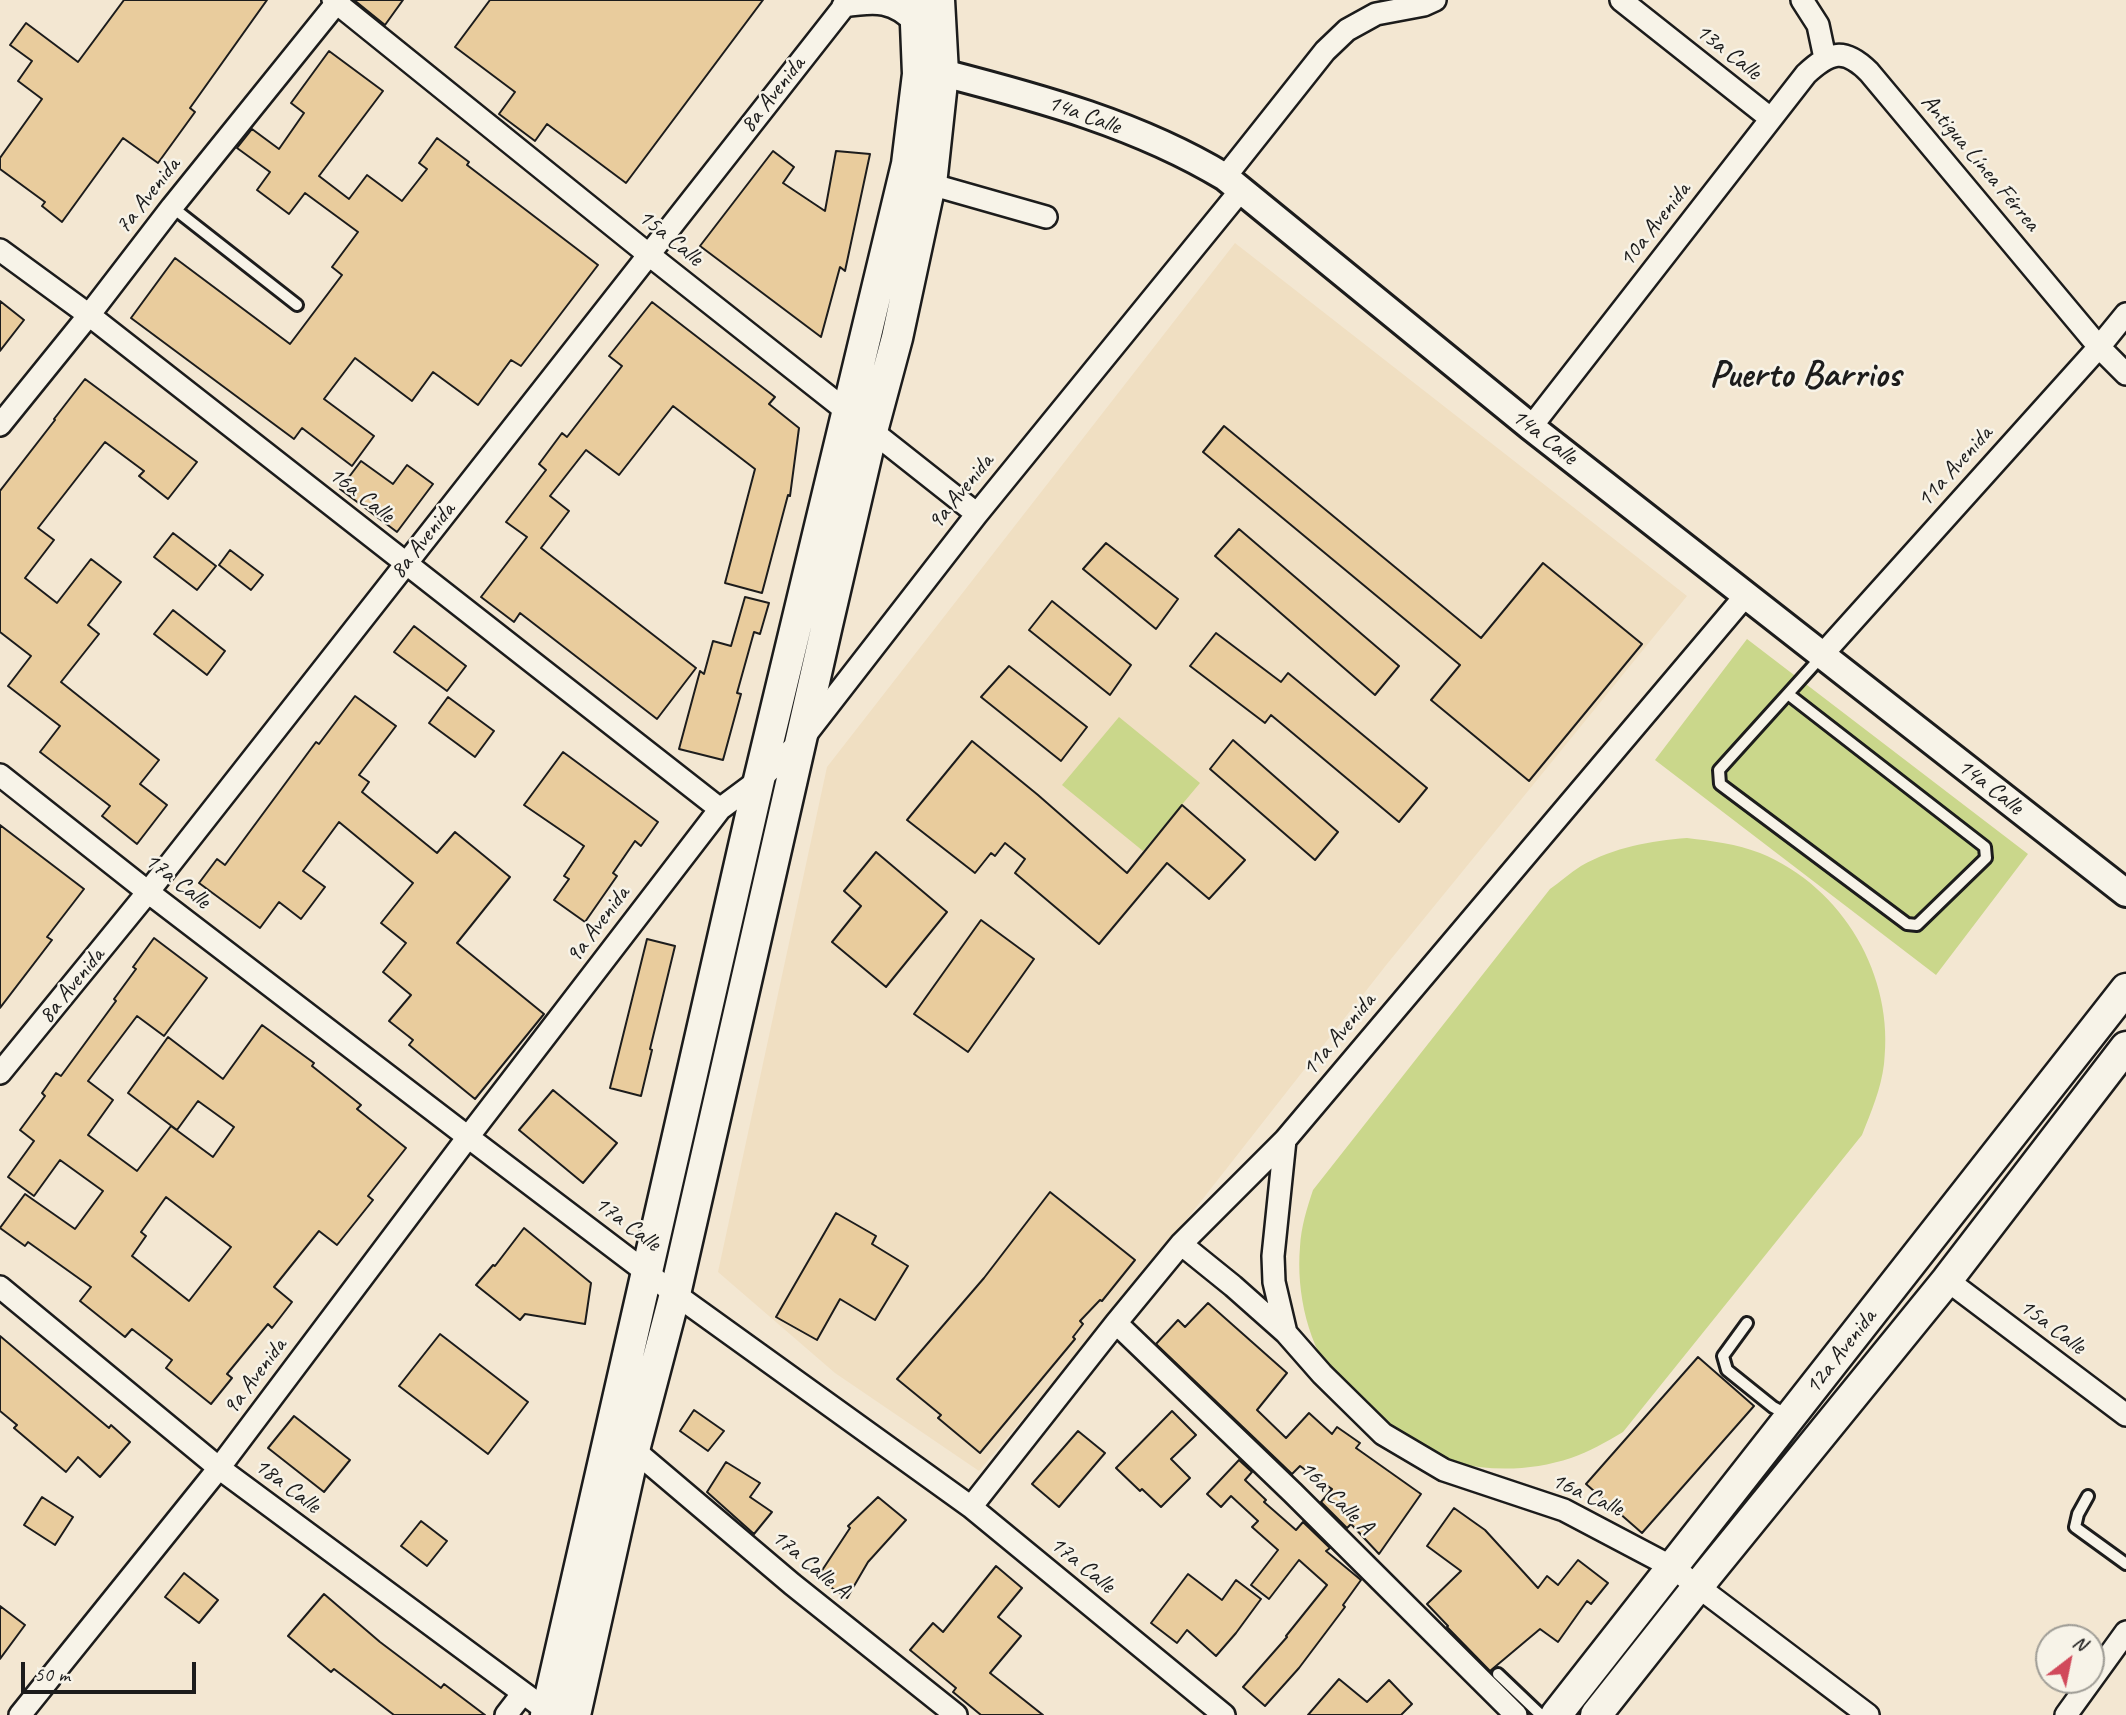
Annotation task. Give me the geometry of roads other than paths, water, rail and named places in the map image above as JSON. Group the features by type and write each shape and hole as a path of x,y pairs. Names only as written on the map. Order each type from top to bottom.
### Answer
{"main road":[{"path":"555,1714 634,1450 675,1294 800,742 897,338 930,184 931,73 939,0"},
{"name":"8a Avenida","path":"915,12 931,73"},
{"path":"555,1714 648,1273 759,780 931,73"},
{"name":"12a Avenida","path":"1556,1715 2126,989"},
{"name":"12a Avenida","path":"1596,1715 1947,1280 2126,1047"}],"street":[{"name":"9a Avenida","path":"20,1715 219,1468 468,1137 720,809 759,780 800,742 1233,183 1325,51 1347,30 1376,14 1424,5 1436,0"},
{"name":"13a Calle","path":"1621,0 1770,118"},
{"path":"1802,0 1818,25 1825,58"},
{"name":"7a Avenida","path":"0,425 336,1"},
{"name":"15a Calle","path":"336,1 648,254 977,514"},
{"name":"8a Avenida","path":"0,1073 148,892 846,3 886,1 915,12"},
{"name":"Antigua Línea Férrea","path":"1825,58 1844,55 1854,59 1869,72 2099,347 2126,374"},
{"name":"10a Avenida","path":"1531,427 1770,118 1806,74 1825,58"},
{"name":"14a Calle","path":"931,73 1073,108 1189,155 1233,183 1531,427 2126,893"},
{"path":"930,184 1046,217"},
{"name":"16a Calle","path":"0,250 89,315 720,809"},
{"name":"11a Avenida","path":"1822,655 2126,314"},
{"name":"11a Avenida","path":"971,1507 1115,1323 1181,1244 1285,1140 1746,595"},
{"name":"17a Calle","path":"0,775 148,892 675,1294 971,1507 1224,1715"},
{"name":"16a Calle","path":"1285,1140 1273,1256 1274,1282 1286,1333"},
{"name":"16a Calle","path":"1181,1244 1286,1333 1322,1374 1383,1434 1444,1470 1564,1510 1672,1567 1868,1715"},
{"name":"15a Calle","path":"1947,1280 2126,1415"},
{"name":"18a Calle","path":"0,1287 219,1468 555,1714"},
{"name":"16a Calle A","path":"1115,1323 1293,1493 1516,1715"},
{"name":"17a Calle A","path":"634,1450 792,1584 956,1715"},
{"path":"2066,1715 2126,1632"},
{"path":"506,1715 523,1693"}],"lane":[{"path":"172,207 297,305"},
{"path":"1788,694 1985,847 1986,858 1917,925 1907,924 1720,784 1719,770 1822,655"},
{"path":"1747,1323 1723,1356 1727,1370 1773,1407 1790,1417"},
{"path":"2088,1496 2078,1514 2075,1527 2126,1564"},
{"path":"1498,1674 1541,1715"}],"district":[{"name":"Puerto Barrios","path":"1805,376"}]}
